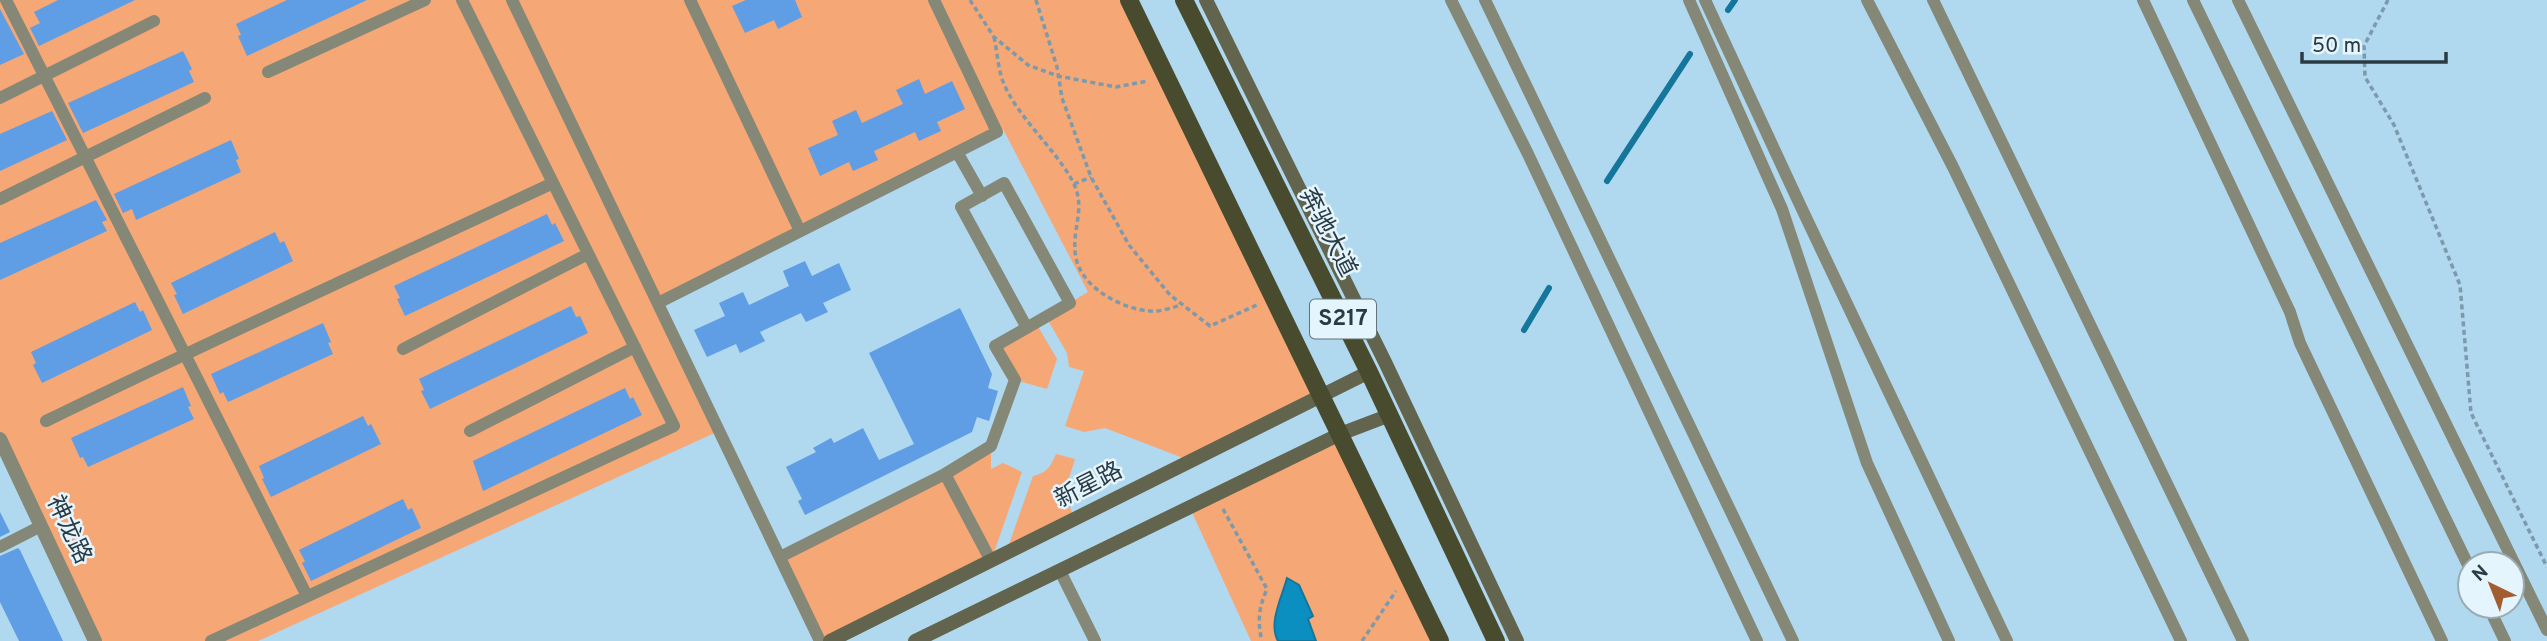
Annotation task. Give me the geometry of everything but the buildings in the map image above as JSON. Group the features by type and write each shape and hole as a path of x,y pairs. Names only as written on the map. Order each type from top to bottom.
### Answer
{"main road":[{"name":"S217","path":"1129,0 1440,641"},
{"name":"奔驰大道","path":"1184,0 1390,415 1409,434 1496,641"},
{"path":"1206,0 1409,434 1517,641"},
{"name":"新星路","path":"830,641 1369,372"},
{"path":"915,641 1340,434 1390,415"}],"street":[{"name":"神龙路","path":"0,439 95,641"}],"lane":[{"path":"6,0 307,596"},
{"path":"268,72 425,0"},
{"path":"211,641 674,426 462,0"},
{"path":"512,0 820,641"},
{"path":"690,0 800,231"},
{"path":"658,303 997,132 933,0"},
{"path":"1451,0 1528,154 1757,641"},
{"path":"1485,0 1793,641"},
{"path":"1689,0 1782,209 1867,463 1950,641"},
{"path":"1705,0 2007,641"},
{"path":"1867,0 1953,167 2181,641"},
{"path":"1933,0 2243,641"},
{"path":"2143,0 2284,299 2300,343 2442,641"},
{"path":"2193,0 2461,550"},
{"path":"2238,0 2547,630"},
{"path":"0,98 155,21"},
{"path":"0,199 205,97"},
{"path":"957,152 982,196"},
{"path":"46,421 185,353 553,183"},
{"path":"780,557 945,474 991,446 1015,380 995,346 1027,328 1070,303 1004,183 961,207 1027,328"},
{"path":"403,349 589,254"},
{"path":"470,431 635,347"},
{"path":"945,474 991,561"},
{"path":"0,547 41,526"},
{"path":"1060,571 1096,641"},
{"path":"2495,620 2505,641"}],"path":[{"path":"970,0 994,37 1028,65 1058,76 1116,87 1167,78"},
{"path":"1036,0 1062,98 1091,177 1129,245 1181,305 1209,326 1274,297"},
{"path":"2388,0 2364,46 2365,77 2394,125 2460,285 2471,413 2547,567"},
{"path":"994,37 1002,80 1025,118 1061,161 1074,184 1081,206 1076,233 1076,259 1085,277 1113,302 1130,308 1152,312 1181,305"},
{"path":"1074,184 1091,177"},
{"path":"1216,495 1267,589 1259,606 1258,626 1262,641"},
{"path":"1362,641 1408,574"}],"shaded area":[{"path":"0,0 1129,0 1322,395 1191,461 1105,428 1084,432 1065,426 1084,371 1069,367 1067,353 1046,317 1088,292 1003,129 658,303 719,431 258,641 95,641 0,439"},
{"path":"1036,323 1057,359 1047,389 1015,380 995,346"},
{"path":"1340,434 1440,641 1251,641 1190,508"},
{"path":"991,446 991,469 1003,463 1022,472 991,561 820,641 780,557"},
{"path":"1056,454 1075,459 1065,491 1074,519 1006,553 1033,476 1048,468"}],"water":[{"path":"1287,578 1299,585 1313,616 1308,619 1316,641 1278,641 1275,618"}],"waterway":[{"path":"1728,10 1735,0"},
{"path":"1607,181 1690,54"},
{"path":"1524,330 1549,288"}]}
